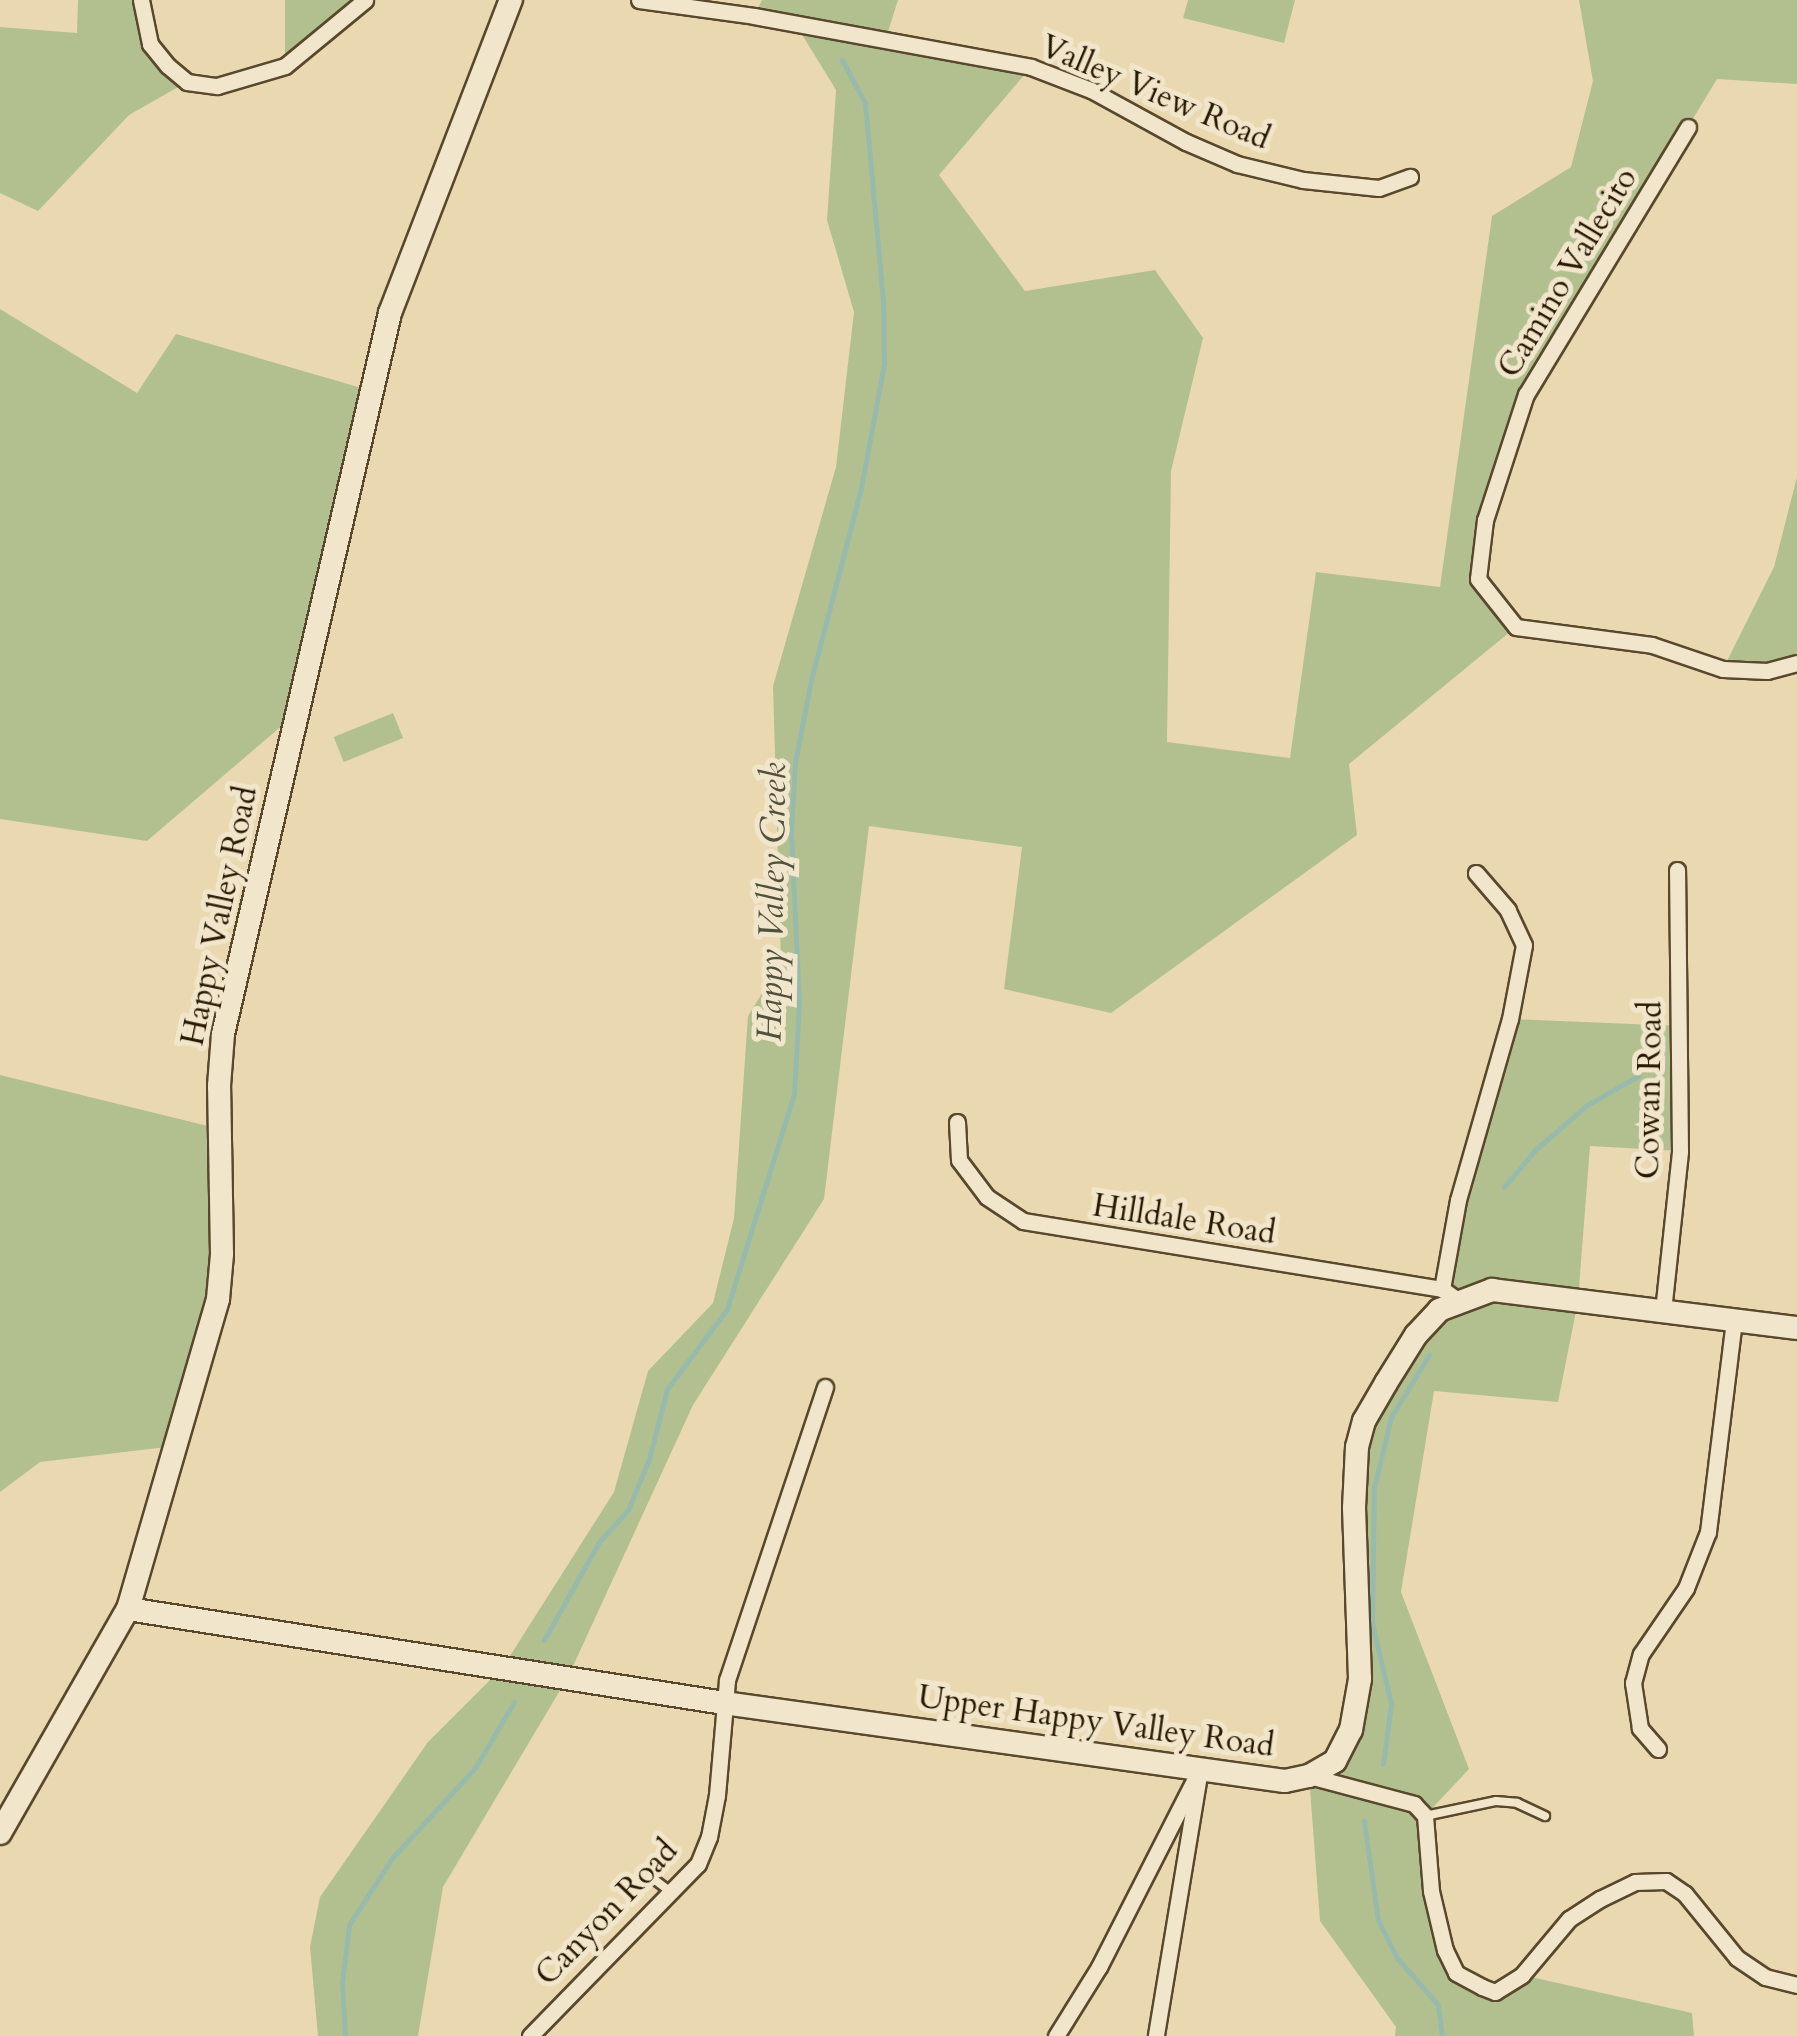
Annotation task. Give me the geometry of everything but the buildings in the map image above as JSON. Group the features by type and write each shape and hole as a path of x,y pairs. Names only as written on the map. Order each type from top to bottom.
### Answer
{"street":[{"path":"141,0 150,44 168,66 187,82 217,86 285,66 365,0"},
{"name":"Happy Valley Road","path":"0,1833 128,1609 218,1298 222,1254 219,1086 223,1034 386,328 511,0"},
{"name":"Valley View Road","path":"639,0 774,19 1030,67 1092,90 1220,156 1303,180 1378,188 1399,184 1410,176"},
{"name":"Camino Vallecito","path":"1688,127 1526,394 1485,520 1478,579 1516,627 1652,645 1723,669 1766,671 1797,663"},
{"name":"Cowan Road","path":"1663,1312 1680,1151 1678,870"},
{"path":"1450,1295 1458,1200 1510,1019 1524,945 1508,910 1476,873"},
{"name":"Hilldale Road","path":"957,1122 959,1160 987,1196 1023,1221 1450,1295"},
{"name":"Upper Happy Valley Road","path":"128,1609 724,1703 1285,1781 1309,1776 1335,1761 1351,1730 1360,1679 1354,1508 1356,1447 1364,1421 1416,1335 1450,1295 1492,1290 1797,1328"},
{"path":"1658,1749 1640,1728 1633,1682 1641,1654 1686,1588 1708,1532 1734,1320"},
{"name":"Canyon Road","path":"535,2034 668,1890 698,1864 709,1837 724,1703 736,1646 825,1386"},
{"path":"1056,2036 1099,1967 1200,1769"},
{"path":"1156,2036 1200,1769"},
{"path":"1309,1776 1414,1804 1425,1816 1431,1891 1445,1950 1456,1973 1482,1987 1495,1992 1522,1975 1569,1919 1600,1899 1635,1882 1666,1881 1684,1894 1737,1958 1765,1978 1797,1985"}],"lane":[{"path":"1425,1816 1496,1801 1517,1803 1546,1816"},
{"path":"647,1874 668,1890"}],"green space":[{"path":"78,0 141,0 150,44 187,82 129,115 38,211 0,193 0,27 77,33"},
{"path":"285,0 365,0 285,66"},
{"path":"762,0 898,0 886,38 1031,67 939,175 1025,291 1155,270 1203,338 1171,471 1167,742 1290,758 1316,572 1440,587 1492,216 1571,167 1593,81 1579,0 1797,0 1797,84 1717,79 1526,394 1478,566 1516,627 1349,764 1357,835 1111,1013 1004,989 1022,847 869,826 824,1199 693,1405 568,1677 443,1887 418,2036 318,2036 310,1947 320,1897 428,1742 503,1667 614,1492 648,1371 713,1303 734,1218 748,1016 781,963 773,686 836,467 854,312 827,220 836,90 795,23 754,16"},
{"path":"1188,0 1295,0 1284,43 1183,18"},
{"path":"0,309 137,393 176,334 372,391 298,712 147,841 0,819"},
{"path":"1797,477 1797,663 1723,669 1774,567"},
{"path":"393,713 403,738 344,762 334,737"},
{"path":"1510,1019 1680,1026 1680,1151 1590,1146 1578,1301 1558,1402 1434,1391 1401,1592 1469,1769 1425,1816 1431,1891 1456,1973 1495,1992 1522,1975 1692,2013 1694,2036 1395,2036 1396,2027 1320,1921 1309,1776 1351,1730 1357,1447 1442,1289"},
{"path":"0,1075 220,1129 222,1254 175,1446 40,1462 0,1492"}],"waterway":[{"name":"Happy Valley Creek","path":"544,1640 599,1542 628,1510 649,1459 667,1389 727,1309 794,1094 799,1003 791,833 795,763 811,680 861,488 884,364 883,301 865,103 842,60"},
{"path":"1504,1187 1535,1150 1587,1105 1638,1076"},
{"path":"1383,1764 1391,1704 1372,1623 1374,1488 1391,1417 1429,1355"},
{"name":"Happy Valley Creek","path":"345,2036 342,1983 349,1925 392,1858 475,1768 514,1702"},
{"path":"1364,1821 1378,1920 1397,1958 1438,2005 1442,2036"}]}
